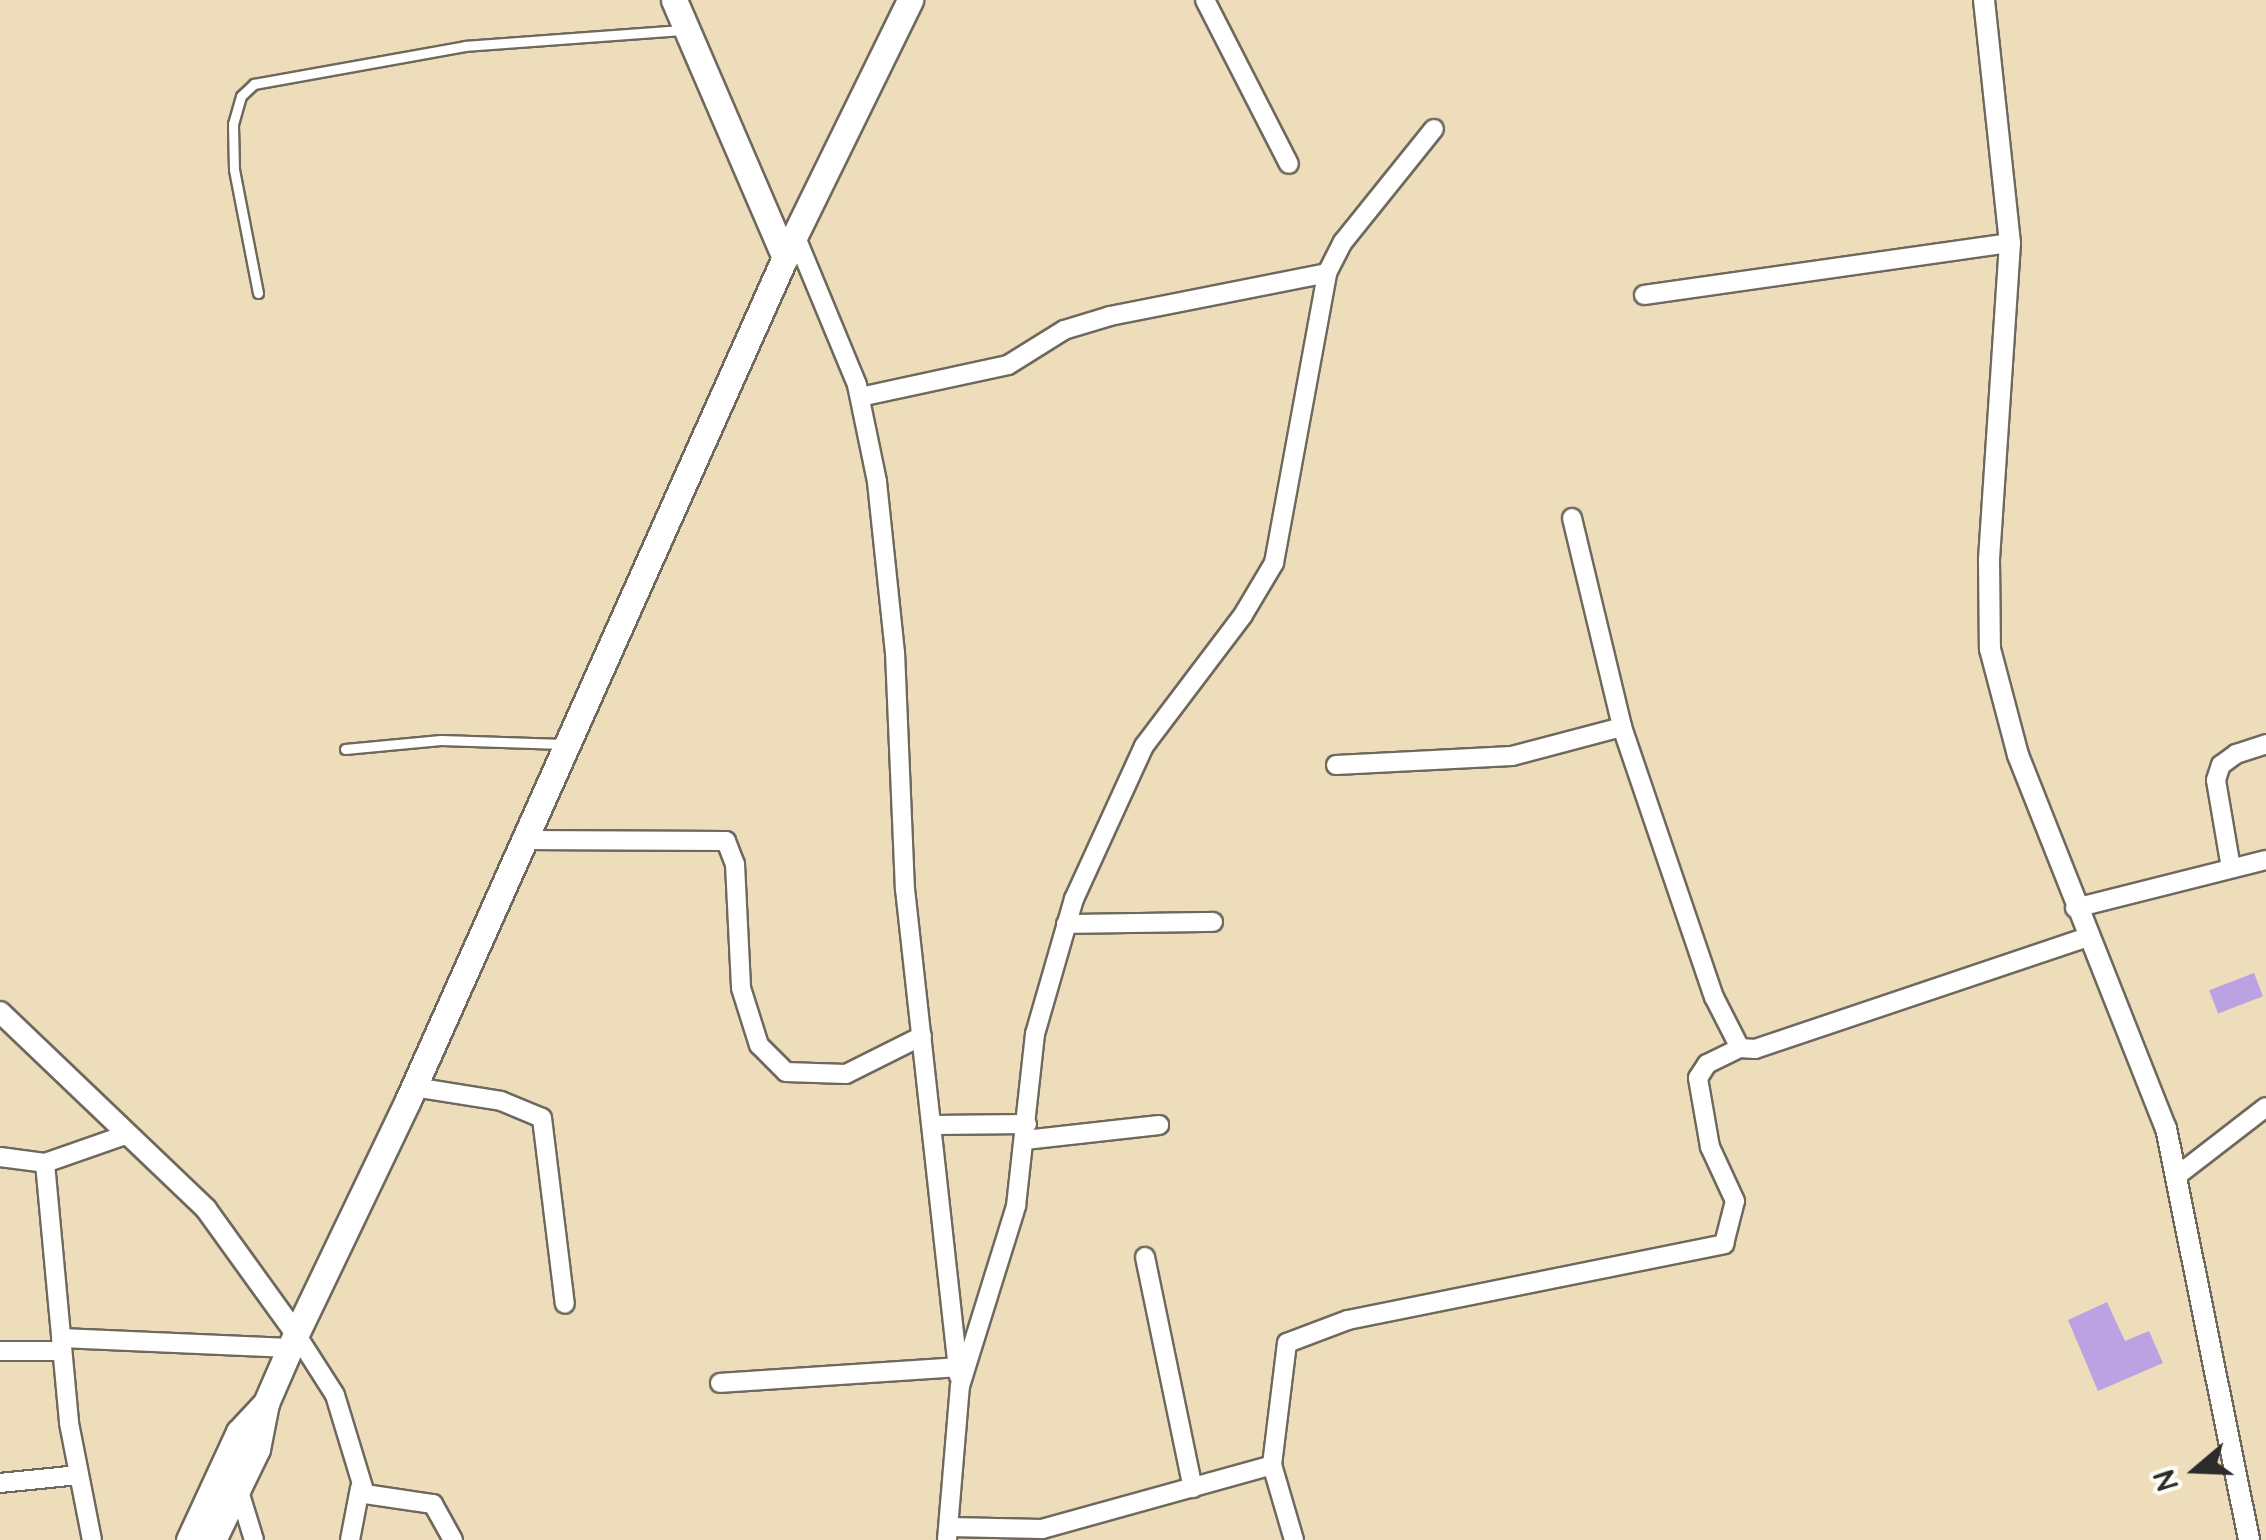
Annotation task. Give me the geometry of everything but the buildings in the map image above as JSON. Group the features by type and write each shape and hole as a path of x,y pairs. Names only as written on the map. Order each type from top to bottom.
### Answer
{"main road":[{"path":"674,0 790,247"},
{"path":"213,1540 257,1449 266,1403 293,1341 414,1087 790,247 907,2"},
{"path":"188,1540 239,1432 266,1403"}],"street":[{"path":"1205,0 1290,164"},
{"path":"1984,0 2010,244 1989,560 1990,649 2018,755 2087,938 2166,1128 2249,1540"},
{"path":"960,1386 1002,1261 1026,1132 1042,998 1066,924 1107,817 1144,746 1243,615 1274,563 1328,273 1343,242 1434,129"},
{"path":"1644,295 2010,244"},
{"path":"790,247 860,397 885,535 901,844 960,1386 949,1533 1042,1529 1272,1465"},
{"path":"860,397 1008,365 1064,330 1110,316 1328,273"},
{"path":"1572,518 1622,727 1714,997 1740,1048"},
{"path":"1336,765 1512,756 1622,727"},
{"path":"2231,868 2216,780 2236,754 2266,744"},
{"path":"524,840 726,841 735,864 742,988 759,1045 786,1072 846,1074 922,1036"},
{"path":"2076,908 2266,860"},
{"path":"1066,924 1213,922"},
{"path":"1294,1540 1272,1465 1280,1360 1287,1343 1302,1334 1724,1244 1735,1201 1710,1146 1698,1078 1707,1064 1740,1048 1755,1049 2087,938"},
{"path":"0,1012 206,1208 293,1341 336,1395 360,1488 350,1540"},
{"path":"414,1087 501,1102 542,1118 565,1304"},
{"path":"2178,1175 2266,1106"},
{"path":"934,1125 1026,1132 1159,1125"},
{"path":"0,1157 45,1163 128,1134"},
{"path":"45,1163 61,1344 92,1540"},
{"path":"1145,1257 1193,1488"},
{"path":"0,1351 61,1344 293,1341"},
{"path":"720,1383 958,1366"},
{"path":"0,1483 79,1475"},
{"path":"238,1488 254,1540"},
{"path":"360,1488 372,1498 433,1504 452,1540"}],"lane":[{"path":"258,293 234,154 241,96 254,84 465,46 687,30"},
{"path":"345,749 441,740 566,744"}]}
